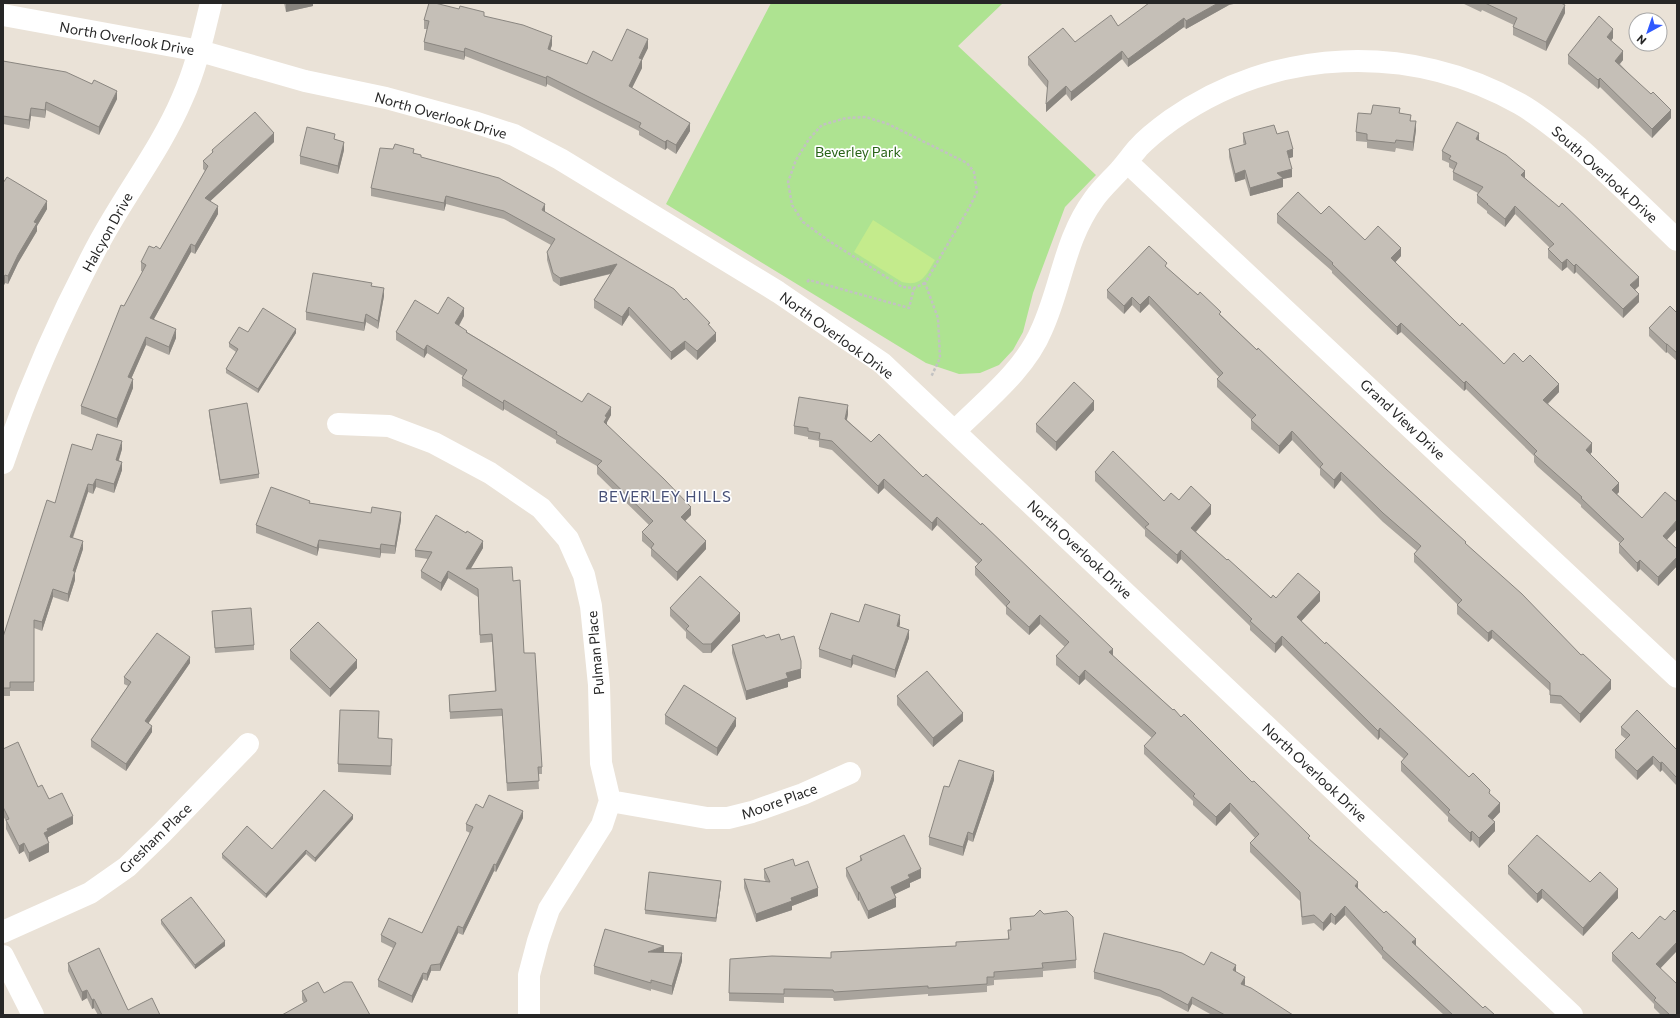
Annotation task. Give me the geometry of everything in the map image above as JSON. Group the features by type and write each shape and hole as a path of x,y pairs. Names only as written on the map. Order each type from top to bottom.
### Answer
{"street":[{"name":"Halcyon Drive","path":"3,463 21,411 62,318 101,240 155,150 182,99 200,51 211,3"},
{"name":"North Overlook Drive","path":"3,15 200,51 305,81 386,98 474,122 514,135 560,158 794,303 882,363 1572,1015"},
{"name":"South Overlook Drive","path":"954,431 1026,360 1042,329 1066,251 1080,220 1095,198 1139,146 1171,120 1204,99 1242,82 1281,70 1316,63 1355,60 1398,63 1438,70 1499,93 1522,105 1559,131 1606,171 1677,240"},
{"name":"Grand View Drive","path":"1127,162 1674,669"},
{"name":"Pulman Place","path":"338,424 389,426 434,443 490,473 541,508 568,539 584,575 591,606 600,685 601,763 610,801"},
{"name":"Gresham Place","path":"3,932 90,893 127,867 162,834 248,744"},
{"name":"Moore Place","path":"610,801 707,818 728,818 752,812 796,797 850,773"},
{"path":"529,1015 529,975 538,941 549,909 602,825 610,801"},
{"path":"3,956 33,1015"}],"path":[{"path":"866,117 888,124 967,163 974,172 976,192 969,208 925,284 914,288 902,287 829,241 803,222 792,205 788,182 796,160 809,139 822,125 846,118 866,117"},
{"path":"794,303 809,280 909,308 914,288"},
{"path":"921,399 940,358 938,318 925,284"}],"green space":[{"name":"Beverley Park","path":"771,3 1002,4 958,46 1096,175 1065,207 1033,293 1023,332 1013,350 999,365 980,373 959,374 926,363 666,204"},
{"path":"873,220 935,260 923,278 914,283 902,282 854,252"}],"building":[{"path":"429,3 459,9 460,6 484,12 484,16 523,25 552,36 548,49 587,64 593,51 612,61 627,29 648,39 639,58 642,59 629,86 690,123 676,145 667,140 665,142 639,127 641,123 547,76 546,78 465,48 464,52 424,42 429,21 424,20"},
{"path":"1149,3 1218,3 1186,21 1184,18 1128,59 1122,51 1071,92 1066,86 1046,104 1048,81 1028,57 1063,28 1075,42 1111,15 1118,26"},
{"path":"1485,3 1561,3 1565,5 1546,42 1513,27 1517,18"},
{"path":"1599,16 1613,29 1607,37 1623,51 1615,61 1651,94 1653,92 1671,110 1652,129 1600,78 1598,80 1568,55"},
{"path":"3,61 66,72 92,84 94,80 117,91 99,127 46,102 45,110 31,108 29,120 3,116"},
{"path":"1373,105 1400,108 1399,113 1411,115 1410,121 1416,121 1413,142 1396,140 1395,143 1367,140 1367,134 1356,132 1358,113 1371,114"},
{"path":"255,112 274,133 205,198 218,206 195,246 191,244 150,318 176,329 169,347 146,337 128,377 133,379 117,419 81,406 121,305 124,306 146,265 141,262 149,246 154,248 156,246 160,249 208,166 203,161 213,152 212,150"},
{"path":"1457,122 1479,133 1476,139 1506,155 1525,171 1521,175 1559,207 1562,203 1639,277 1630,285 1639,294 1623,309 1576,264 1574,266 1567,259 1562,263 1548,249 1554,244 1515,206 1505,219 1477,195 1483,187 1453,172 1457,163 1449,159 1451,156 1442,151"},
{"path":"1274,125 1277,134 1288,131 1293,149 1287,151 1292,169 1277,173 1283,178 1250,188 1245,170 1235,174 1229,149 1246,144 1243,133"},
{"path":"307,127 335,134 334,139 344,142 338,166 300,156"},
{"path":"395,144 414,149 413,153 421,155 421,157 499,178 545,204 542,210 674,289 684,300 686,298 710,323 708,324 716,333 697,351 685,341 671,352 629,307 622,317 594,300 617,264 560,278 553,273 547,252 555,239 504,211 446,196 444,203 371,188 380,148 393,149"},
{"path":"7,177 47,201 34,222 37,223 18,255 8,276 5,275 3,278 3,183"},
{"path":"1298,192 1321,214 1329,206 1365,240 1378,226 1401,248 1391,258 1460,326 1462,323 1504,364 1514,353 1523,362 1530,355 1559,384 1543,400 1592,443 1586,450 1619,483 1612,490 1642,518 1665,492 1677,502 1677,520 1663,536 1677,549 1677,557 1658,577 1640,560 1637,563 1619,544 1624,539 1581,498 1582,497 1534,454 1537,451 1466,381 1464,383 1401,323 1397,327 1332,264 1333,263 1277,214"},
{"path":"1149,246 1167,263 1165,266 1198,295 1200,292 1221,312 1219,314 1257,350 1258,348 1466,542 1465,543 1522,594 1581,655 1583,654 1611,680 1580,714 1561,696 1550,695 1550,683 1492,630 1488,633 1457,605 1462,600 1414,554 1421,546 1383,513 1341,472 1334,480 1320,467 1323,464 1292,431 1279,446 1251,420 1256,415 1217,379 1223,373 1149,296 1140,305 1132,297 1124,306 1107,290"},
{"path":"313,273 372,283 371,286 384,288 378,321 366,314 364,323 306,312"},
{"path":"448,297 464,308 455,323 467,331 466,332 582,402 588,393 611,407 605,416 607,417 604,422 691,507 681,517 706,541 677,572 651,548 654,544 642,532 653,521 597,466 602,461 556,434 557,432 504,400 503,403 462,378 467,370 427,345 424,350 396,332 415,300 438,314"},
{"path":"1670,306 1677,313 1677,353 1649,328"},
{"path":"263,308 296,329 258,389 226,369 238,349 229,343 239,327 248,332"},
{"path":"1074,382 1094,401 1056,442 1036,424"},
{"path":"799,397 848,405 845,419 871,442 879,434 923,477 926,474 981,525 982,523 1113,649 1109,652 1173,710 1174,709 1181,717 1184,714 1252,782 1254,781 1310,836 1308,838 1358,882 1355,886 1384,913 1386,911 1416,939 1412,942 1483,1008 1485,1006 1495,1015 1453,1015 1382,949 1383,948 1345,906 1335,917 1331,913 1323,923 1314,915 1302,917 1300,892 1250,843 1259,834 1230,803 1216,817 1193,796 1195,794 1144,746 1156,733 1085,670 1079,677 1056,656 1069,642 1040,615 1029,627 1006,606 1010,602 975,567 982,560 937,517 932,523 884,479 878,486 832,441 819,439 820,433 808,431 808,428 794,426"},
{"path":"247,403 259,474 220,480 209,410"},
{"path":"97,434 122,441 116,460 122,462 114,484 96,479 93,485 88,484 70,537 83,541 73,571 75,571 68,594 53,589 42,622 34,620 34,682 10,682 10,688 3,688 3,637 47,500 55,503 72,444 92,450"},
{"path":"1113,451 1164,501 1171,493 1179,500 1191,486 1211,505 1191,528 1271,598 1273,595 1276,598 1298,573 1320,592 1297,617 1325,644 1326,642 1469,777 1473,773 1490,790 1489,793 1500,803 1488,816 1495,822 1479,838 1472,831 1470,833 1448,812 1450,810 1401,762 1408,754 1380,728 1378,731 1282,636 1275,644 1250,621 1252,619 1181,550 1177,555 1145,527 1149,524 1095,472"},
{"path":"271,487 310,501 309,503 371,513 372,507 401,512 395,546 381,544 380,549 319,540 317,548 256,525"},
{"path":"436,515 466,533 467,531 483,541 466,569 512,567 513,581 520,580 524,653 535,653 542,767 538,767 539,781 507,783 502,709 450,712 449,695 496,691 492,634 480,635 478,589 448,571 441,583 421,571 432,552 415,550"},
{"path":"700,576 740,613 711,644 703,644 686,629 689,626 670,608"},
{"path":"865,604 900,615 897,626 909,630 895,670 853,655 851,660 819,649 831,613 859,622"},
{"path":"251,608 254,645 215,648 212,611"},
{"path":"318,622 357,660 330,689 290,650"},
{"path":"157,633 190,657 145,721 152,726 126,764 91,740 131,682 124,677"},
{"path":"779,634 781,640 794,636 801,661 801,669 786,673 788,678 746,691 732,645 764,635 766,638"},
{"path":"927,671 963,713 933,738 897,696"},
{"path":"684,685 736,718 717,748 665,715"},
{"path":"340,710 379,711 378,738 392,739 391,766 338,764"},
{"path":"1637,710 1677,750 1677,778 1662,762 1660,763 1653,756 1637,771 1615,750 1630,735 1621,727"},
{"path":"18,742 38,787 42,785 49,799 62,793 73,816 47,829 48,831 44,833 49,843 29,853 24,843 19,846 6,820 9,819 3,807 3,749"},
{"path":"959,760 994,771 973,834 968,832 963,847 929,837 944,786 949,787"},
{"path":"324,790 353,815 315,858 306,850 266,894 222,854 247,826 272,849"},
{"path":"489,795 523,811 496,865 494,864 463,928 458,926 440,964 431,965 427,974 423,973 412,996 378,980 396,943 381,935 389,918 422,933 473,827 466,824 476,804 483,808"},
{"path":"904,835 921,869 908,875 910,878 891,887 896,898 868,911 846,868 862,860 860,856"},
{"path":"1537,835 1590,882 1600,872 1618,889 1583,928 1542,889 1537,894 1508,866"},
{"path":"793,859 795,866 808,861 818,888 791,898 792,901 756,914 744,879 770,882 764,869"},
{"path":"649,872 721,881 716,918 645,910"},
{"path":"191,897 225,941 195,965 161,920"},
{"path":"1040,910 1044,914 1067,911 1073,917 1076,960 1042,963 1043,968 994,972 994,977 987,977 987,984 834,992 833,990 784,989 784,994 729,993 730,959 772,956 831,958 831,952 956,946 956,942 1009,939 1008,930 1011,930 1010,918 1034,916"},
{"path":"1674,910 1677,913 1677,942 1656,964 1677,984 1677,1015 1670,1015 1654,1000 1656,998 1612,953 1632,932 1639,939 1660,916 1665,920"},
{"path":"605,929 664,946 648,952 682,953 672,986 651,980 651,983 594,966"},
{"path":"1104,933 1182,953 1204,965 1211,952 1236,965 1233,970 1245,977 1241,984 1251,988 1293,1015 1225,1015 1192,997 1188,1005 1160,990 1094,972"},
{"path":"99,948 128,1010 152,998 160,1015 102,1015 94,999 92,1000 87,990 82,992 68,963"},
{"path":"318,982 324,993 344,982 352,982 370,1015 282,1015 307,1001 302,991"}],"district":[{"name":"BEVERLEY HILLS","path":"665,496"}]}
